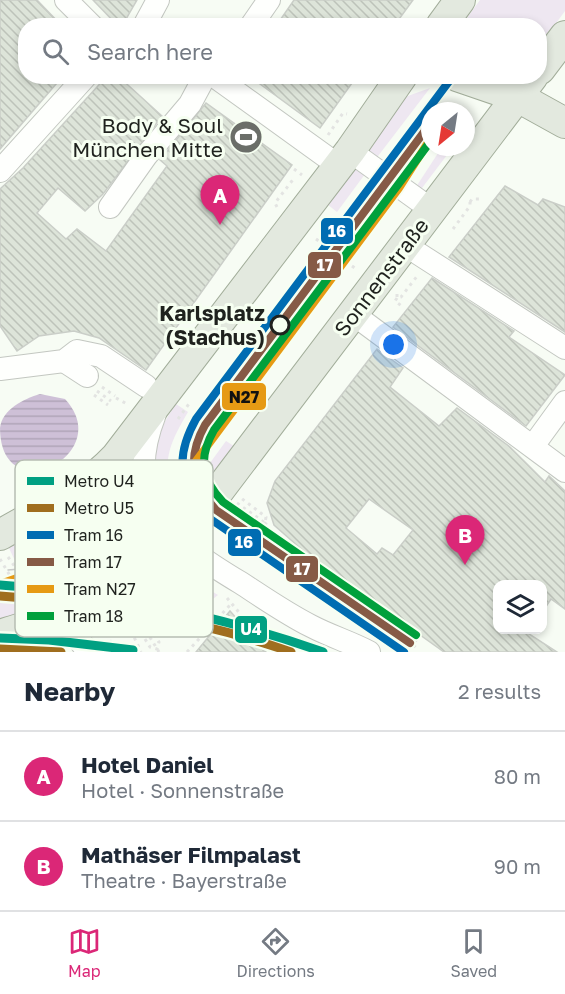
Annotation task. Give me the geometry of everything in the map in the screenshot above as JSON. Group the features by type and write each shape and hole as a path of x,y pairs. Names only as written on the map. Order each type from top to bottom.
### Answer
{"main road":[{"path":"447,18 460,0"},
{"path":"547,60 565,36"},
{"path":"112,460 162,401 339,151 399,84"},
{"path":"507,84 526,87 565,123"},
{"name":"Sonnenstraße","path":"234,496 353,314 405,245 442,219 526,87"},
{"path":"213,511 234,496"},
{"path":"0,635 15,634"}],"street":[{"path":"66,0 84,18"},
{"path":"148,18 158,0"},
{"path":"257,18 269,0"},
{"path":"6,166 79,84"},
{"path":"110,207 146,156 190,104 201,84"},
{"path":"226,84 339,151 442,219"},
{"path":"405,245 565,348"},
{"path":"353,314 565,471"},
{"path":"0,369 81,373 77,351 101,356 162,401 145,448 145,460"},
{"path":"533,446 565,402"},
{"path":"213,567 308,625 369,652"},
{"path":"59,637 88,652"}],"path":[{"path":"339,151 343,113"},
{"path":"294,169 306,178"},
{"path":"275,203 295,177"},
{"path":"442,219 468,204 472,199 479,199"},
{"path":"334,251 357,222"},
{"path":"341,257 357,235"},
{"path":"316,239 356,269"},
{"path":"403,306 395,301 397,296 401,297 423,269"},
{"path":"162,401 194,396"},
{"path":"116,398 131,406"},
{"path":"200,429 220,402"},
{"path":"205,432 224,405"},
{"path":"209,435 229,408"},
{"path":"234,496 266,517 264,523 259,526 234,496"},
{"path":"234,496 268,526"},
{"path":"223,516 258,541"},
{"path":"4,545 15,571"},
{"path":"0,559 15,582"},
{"path":"222,593 272,652"},
{"path":"213,624 231,604"},
{"path":"375,623 394,634 372,615 378,606"},
{"path":"108,637 117,652"},
{"path":"134,637 140,652"},
{"path":"143,637 148,645 158,650"},
{"path":"150,637 158,650"},
{"path":"187,652 201,637"},
{"path":"417,639 413,645 418,649"}],"shaded area":[{"path":"480,0 565,0 565,11 547,35 547,18 467,18"},
{"path":"430,88 375,160 364,152 405,97"},
{"path":"421,123 421,154 405,180 401,177 413,159 404,153 392,170 387,167"},
{"path":"436,156 446,156 422,188 416,187"},
{"path":"358,162 368,170 337,212 327,204"},
{"path":"378,180 396,193 364,234 347,221"},
{"path":"40,394 65,399 77,420 77,439 67,455 60,460 15,460 15,465 5,453 0,428 2,421 9,410"},
{"path":"176,404 188,412 177,431 168,460 154,460 157,440"},
{"path":"200,420 216,433 196,460 185,460 185,450"},
{"path":"226,441 237,448 213,478 212,460"},
{"path":"15,543 15,561 8,546"},
{"path":"13,593 15,615 0,620 0,598"}],"building":[{"path":"0,0 37,0 54,18 18,18 18,84 56,84 0,149"},
{"path":"93,0 137,0 127,18 110,18"},
{"path":"294,0 413,0 400,18 282,18"},
{"path":"100,84 127,84 162,116 103,194 85,211 58,188 37,213 66,239 77,229 106,251 167,166 160,160 206,103 292,165 146,370 99,338 74,331 39,336 17,351 0,326 0,189 23,168"},
{"path":"260,84 351,84 320,128"},
{"path":"505,186 538,205 543,199 565,207 565,332 449,257"},
{"path":"432,278 514,331 509,337 565,375 526,426 393,327"},
{"path":"377,349 403,368 390,387 439,426 457,408 510,447 545,482 549,476 565,491 565,609 551,599 547,605 547,580 493,580 493,634 529,634 557,652 444,652 308,555 274,525 267,503 275,481","holes":["369,499 413,530 393,555 382,548 377,554 346,528"]},
{"path":"230,611 266,652 196,652 208,637 213,637 213,632"}],"tram line":[{"name":"16","path":"183,460 189,433 196,419 447,84"},
{"name":"17","path":"194,460 199,437 205,425 421,136"},
{"name":"N27","path":"197,460 399,188 421,154"},
{"name":"18","path":"204,460 214,430 421,154"},
{"name":"18","path":"213,489 223,502 416,635"},
{"name":"17","path":"213,506 410,643"},
{"name":"16","path":"213,521 404,652"},
{"path":"213,524 228,531"},
{"path":"8,570 15,569"},
{"name":"N27","path":"0,584 15,579"}],"metro line":[{"name":"U4","path":"0,585 15,586"},
{"name":"U5","path":"0,596 15,597"},
{"name":"U4","path":"213,619 323,652"},
{"name":"U5","path":"213,628 291,652"},
{"name":"U4","path":"0,638 49,640 133,650"},
{"name":"U5","path":"0,649 61,652"}],"place":[{"name":"Body & Soul München Mitte","path":"246,137"},
{"name":"Hotel Daniel","path":"220,225"},
{"name":"Karlsplatz (Stachus)","path":"280,325"},
{"name":"Mathäser Filmpalast","path":"465,565"}]}
